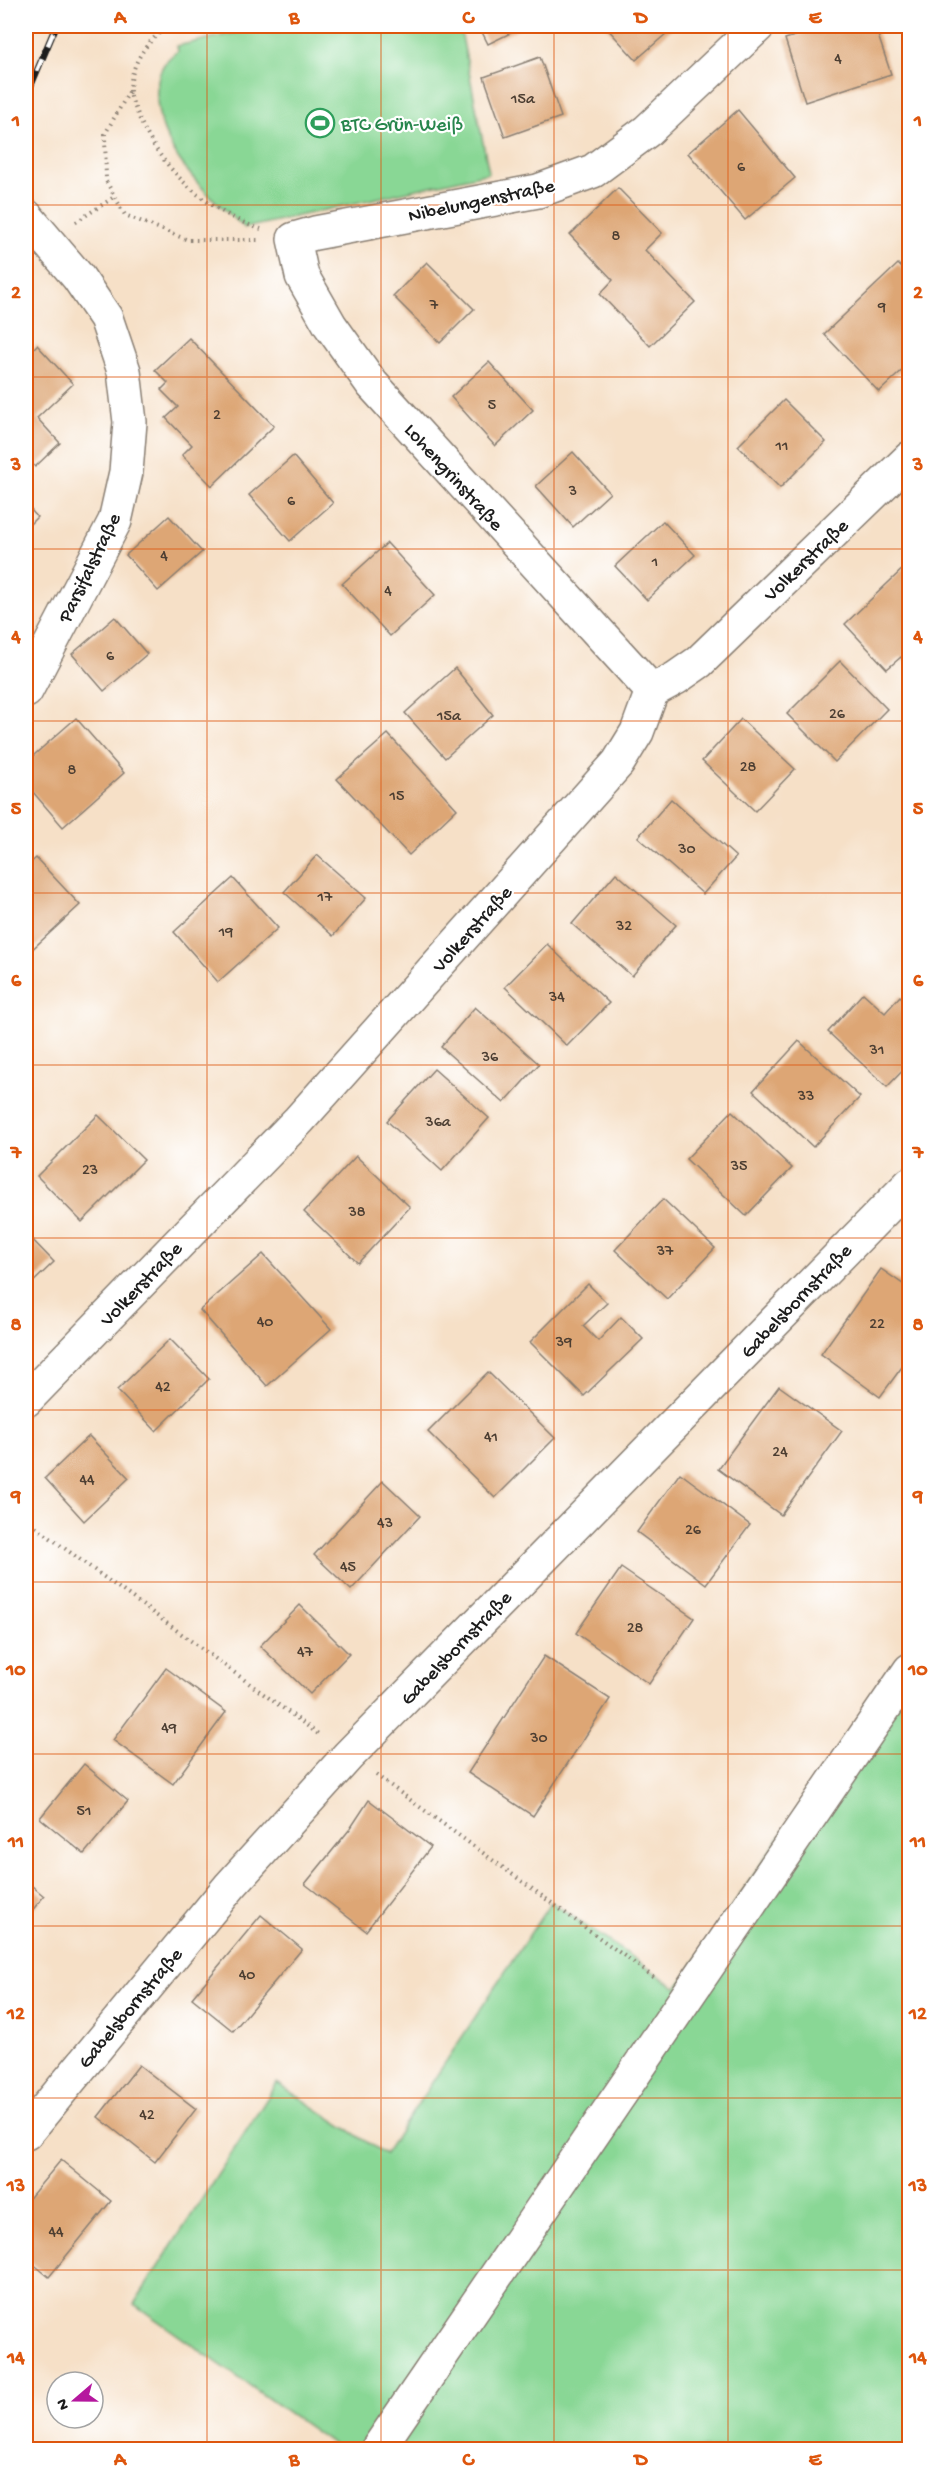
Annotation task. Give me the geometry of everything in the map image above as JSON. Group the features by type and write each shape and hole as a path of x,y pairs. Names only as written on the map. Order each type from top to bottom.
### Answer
{"street":[{"name":"Nibelungenstraße","path":"294,239 538,191 593,171 647,131 759,26"},
{"name":"Parsifalstraße","path":"26,216 78,276 106,318 124,370 130,422 126,472 115,521 26,691"},
{"name":"Lohengrinstraße","path":"294,239 302,276 330,324 372,384 652,691"},
{"name":"Volkerstraße","path":"26,1400 299,1120 618,763 637,732 652,691 699,662 909,458"},
{"name":"Gabelsbornstraße","path":"26,2133 230,1886 348,1755 909,1184"},
{"path":"377,2450 909,1670"}],"path":[{"path":"169,26 157,33 144,49 135,66 129,92 105,134 106,181 114,197 125,215 188,240 294,239"},
{"path":"129,92 139,119 156,150 184,182 218,209 251,226 294,239"},
{"path":"48,241 114,197"}],"green space":[{"name":"BTC Grün-Weiß","path":"265,26 460,26 489,173 245,228 199,184 173,150 158,110 157,89 160,72 165,63 178,51 177,46"},
{"path":"909,1646 909,2449 340,2449 134,2304 277,2083 385,2154 551,1902 677,1988"}],"building":[{"path":"479,26 525,26 488,44"},
{"path":"605,26 675,26 636,60"},
{"path":"827,26 875,26 891,74 805,102 785,39"},
{"path":"540,57 561,117 505,137 484,77"},
{"path":"738,110 795,178 745,220 688,153"},
{"path":"618,188 662,233 645,250 695,302 650,346 600,294 613,280 570,235"},
{"path":"427,262 474,309 440,343 393,296"},
{"path":"898,264 910,276 910,363 879,392 824,334"},
{"path":"189,338 274,426 212,486 182,455 192,445 166,418 178,407 161,390 168,383 155,370"},
{"path":"37,345 73,384 37,418 60,443 35,467 26,456 26,356"},
{"path":"489,362 533,410 495,446 451,397"},
{"path":"784,400 826,442 780,488 738,446"},
{"path":"573,452 610,493 573,527 536,486"},
{"path":"293,456 333,503 290,541 249,495"},
{"path":"26,504 37,517 26,528"},
{"path":"169,516 202,552 158,591 126,555"},
{"path":"663,521 695,555 647,600 615,566"},
{"path":"387,543 435,595 390,636 342,584"},
{"path":"910,562 910,666 901,657 887,669 845,624"},
{"path":"115,617 147,654 104,691 72,654"},
{"path":"840,661 887,709 835,762 787,714"},
{"path":"455,668 493,715 445,758 405,713"},
{"path":"76,718 124,773 63,827 26,784 26,762"},
{"path":"741,719 795,769 755,811 702,761"},
{"path":"388,734 457,809 409,855 337,779"},
{"path":"671,799 736,857 703,894 638,837"},
{"path":"317,855 366,898 333,936 284,892"},
{"path":"36,858 80,905 26,955 26,867"},
{"path":"616,873 676,925 632,976 572,924"},
{"path":"233,878 278,928 218,982 174,932"},
{"path":"547,944 609,1003 567,1046 505,987"},
{"path":"863,993 885,1013 900,996 910,1005 910,1063 887,1087 828,1032"},
{"path":"475,1007 539,1064 504,1103 441,1047"},
{"path":"799,1041 860,1097 813,1147 753,1091"},
{"path":"434,1069 489,1118 442,1171 387,1121"},
{"path":"732,1111 792,1168 746,1216 686,1159"},
{"path":"98,1115 144,1160 82,1222 37,1176"},
{"path":"356,1156 410,1207 358,1263 304,1212"},
{"path":"663,1199 715,1248 667,1299 615,1250"},
{"path":"26,1233 54,1262 26,1289"},
{"path":"263,1254 331,1329 267,1386 200,1310"},
{"path":"881,1269 910,1289 910,1356 880,1397 821,1354"},
{"path":"588,1284 607,1303 583,1326 598,1341 621,1317 643,1339 584,1396 530,1342"},
{"path":"170,1339 209,1379 156,1431 117,1390"},
{"path":"488,1372 555,1438 495,1498 428,1432"},
{"path":"779,1386 842,1431 781,1515 718,1469"},
{"path":"89,1436 129,1478 84,1521 45,1478"},
{"path":"680,1473 750,1525 706,1584 637,1532"},
{"path":"383,1481 420,1516 351,1590 314,1555"},
{"path":"621,1568 694,1618 649,1684 576,1633"},
{"path":"300,1605 349,1654 310,1694 260,1646"},
{"path":"544,1656 610,1699 533,1816 468,1773"},
{"path":"166,1668 226,1712 173,1784 113,1740"},
{"path":"84,1764 128,1801 84,1854 40,1818"},
{"path":"369,1800 431,1847 366,1931 305,1884 350,1829"},
{"path":"26,1881 44,1896 26,1918"},
{"path":"261,1915 302,1949 233,2031 192,1998"},
{"path":"139,2065 196,2109 155,2162 98,2117"},
{"path":"61,2160 111,2201 49,2277 26,2258 26,2202"}],"railway":[{"path":"26,97 56,26"}],"place":[{"name":"BTC Grün-Weiß","path":"320,123"}]}
